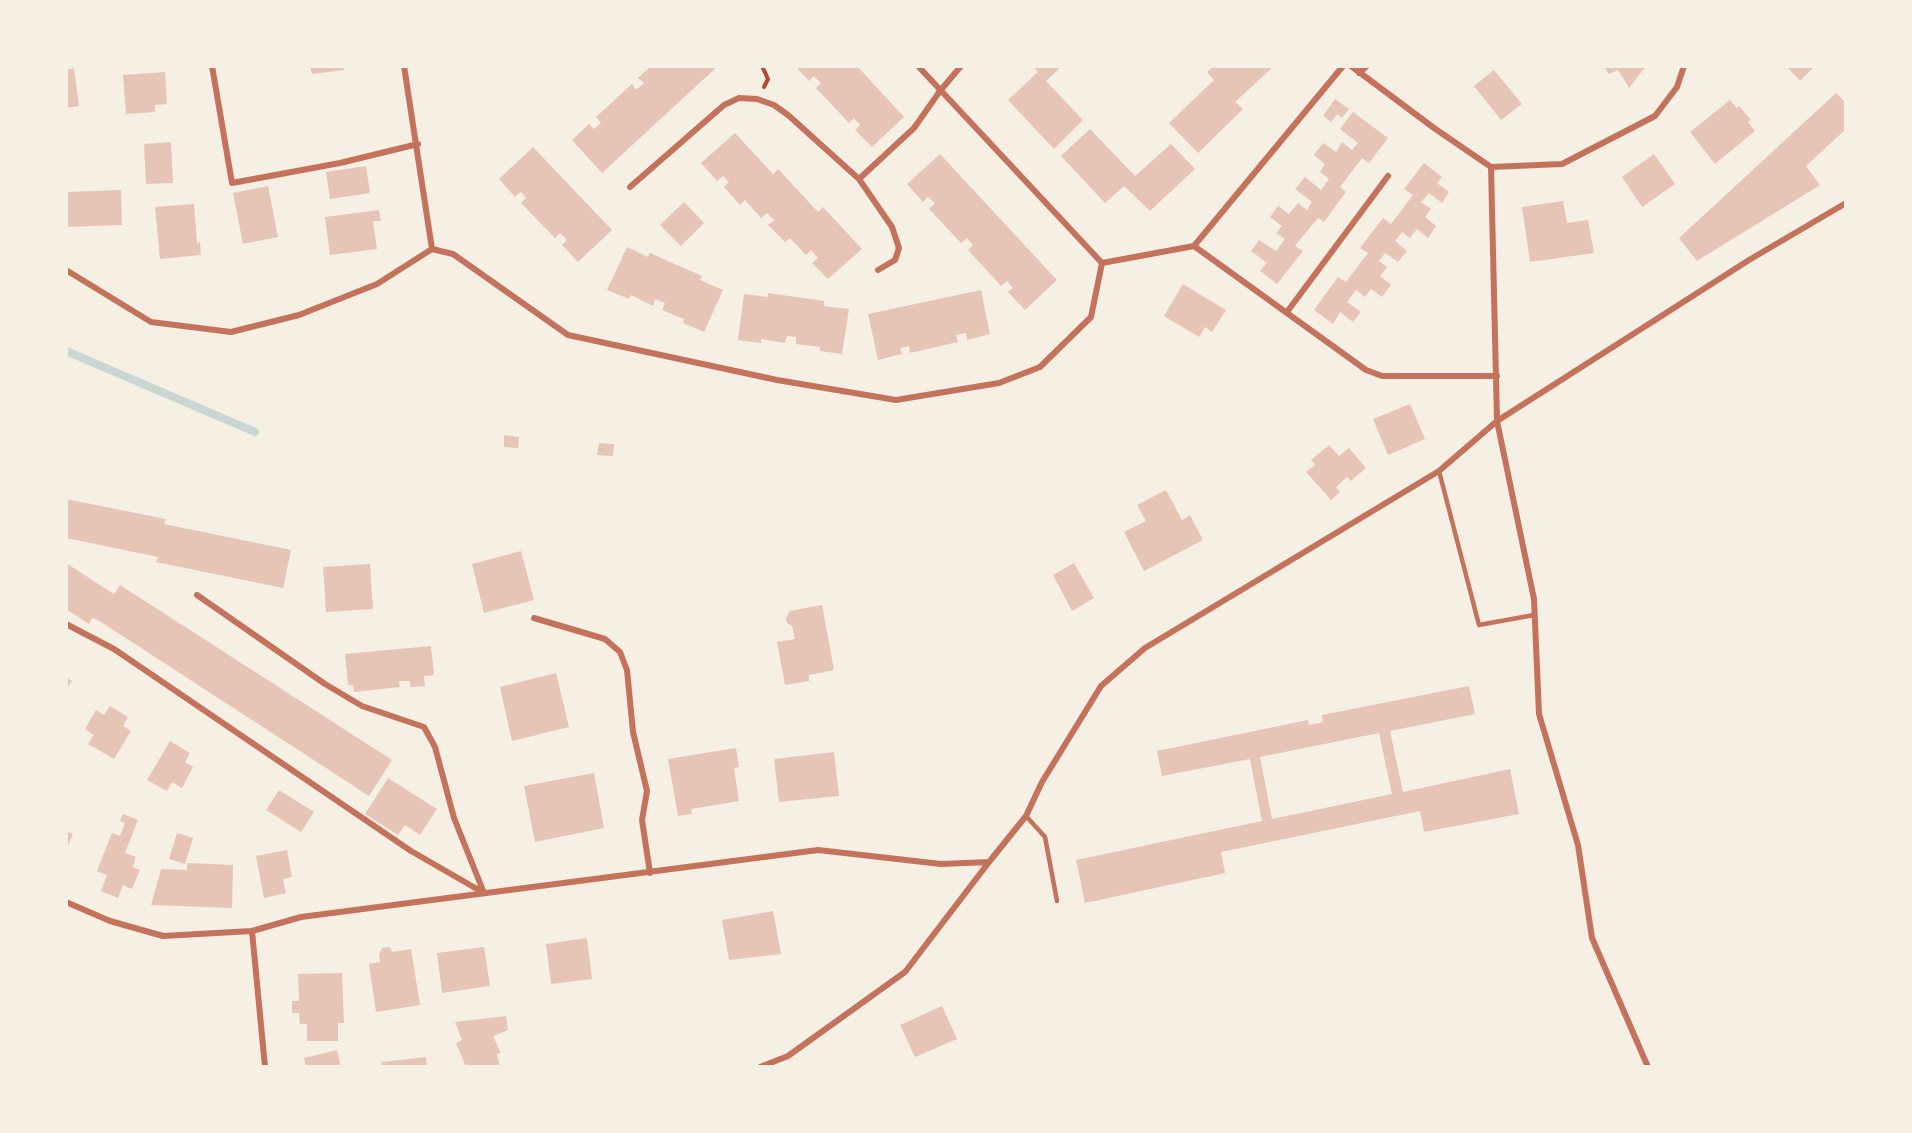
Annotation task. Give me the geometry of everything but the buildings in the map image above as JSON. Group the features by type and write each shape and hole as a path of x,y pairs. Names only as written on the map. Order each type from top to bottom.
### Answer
{"street":[{"path":"212,66 231,183 340,163 418,144"},
{"path":"404,66 418,144 432,249"},
{"path":"918,66 1102,263"},
{"path":"859,179 914,128 940,91 962,66"},
{"path":"1102,263 1194,246 1343,66"},
{"path":"1351,66 1491,167 1562,164 1655,116 1677,87 1684,66"},
{"path":"1359,73 1367,66"},
{"path":"630,187 724,105 739,98 758,99 774,105 788,115 859,179 892,227 899,248 895,260 878,270"},
{"path":"1491,167 1497,421 1534,599 1539,714 1578,845 1592,938 1648,1067"},
{"path":"1287,312 1388,176"},
{"path":"760,1067 788,1056 905,972 1026,816 1042,782 1101,686 1145,648 1439,471 1497,421 1749,260 1846,203"},
{"path":"1194,246 1366,370 1382,376 1497,376"},
{"path":"66,270 151,322 231,332 299,315 377,284 432,249 453,254 568,335 777,380 896,400 999,383 1040,367 1091,317 1102,263"},
{"path":"197,595 325,684 362,706 424,727 435,747 454,818 484,894"},
{"path":"534,618 605,639 620,652 627,670 633,732 648,791 642,820 650,873"},
{"path":"66,624 114,649 411,851 484,894"},
{"path":"66,902 110,921 163,936 252,931 301,917 818,850 941,864 989,862"},
{"path":"252,931 265,1067"}],"lane":[{"path":"1439,471 1479,625 1534,615"},
{"path":"1026,816 1045,837 1057,901"}],"waterway":[{"path":"66,351 255,432"}]}
